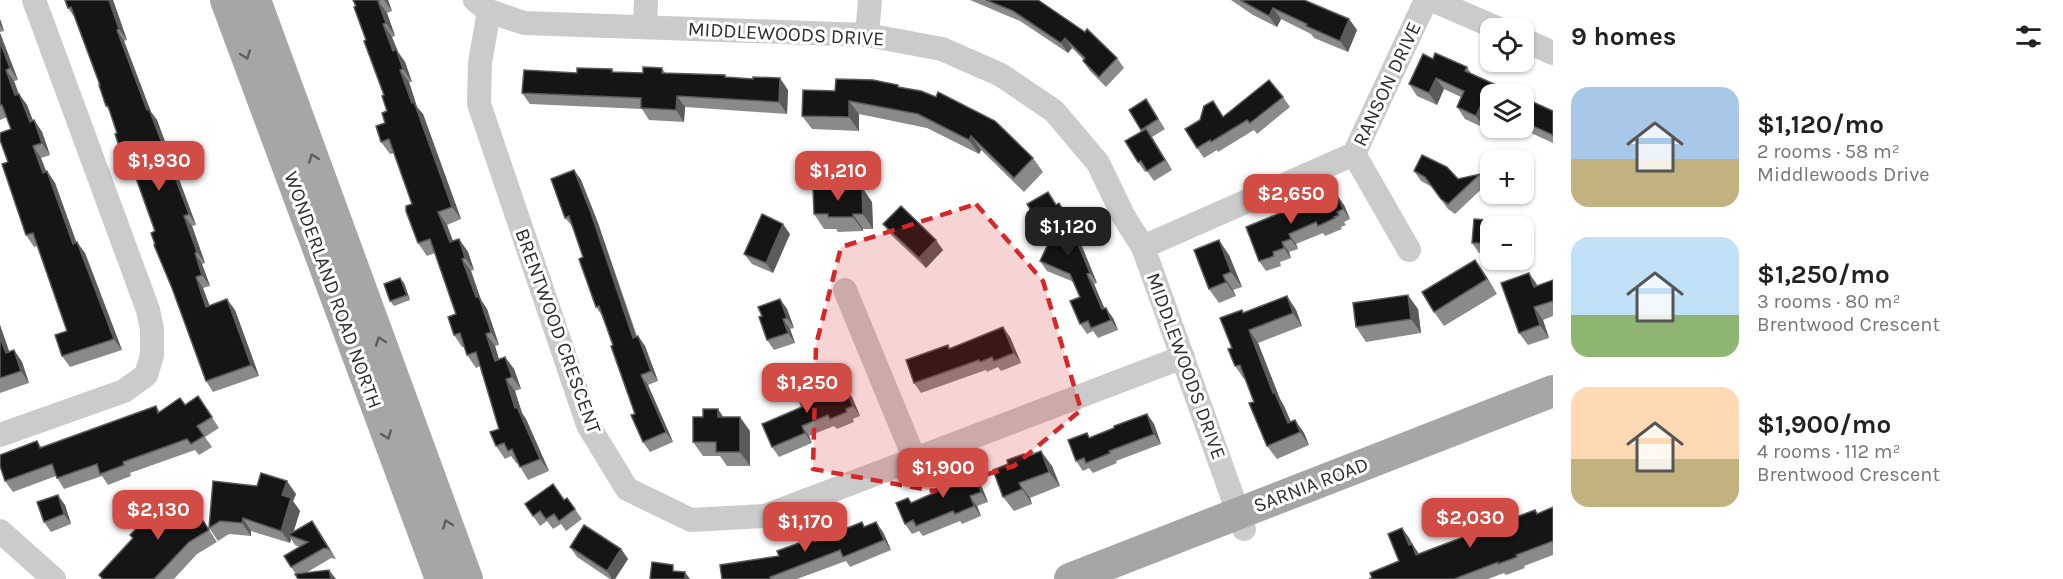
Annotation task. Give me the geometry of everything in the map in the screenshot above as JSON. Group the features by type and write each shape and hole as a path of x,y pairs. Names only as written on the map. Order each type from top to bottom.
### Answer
{"main road":[{"name":"WONDERLAND ROAD NORTH","path":"226,0 441,579"},
{"name":"WONDERLAND ROAD NORTH","path":"255,0 467,579"},
{"name":"SARNIA ROAD","path":"1124,579 1241,521 1553,391"},
{"name":"SARNIA ROAD","path":"1070,579 1553,412"}],"street":[{"path":"0,435 124,391 146,375 152,355 152,329 148,310 34,0"},
{"path":"645,26 646,0"},
{"path":"867,35 870,0"},
{"name":"RANSON DRIVE","path":"1143,247 1354,154 1426,0"},
{"path":"1432,0 1480,21"},
{"name":"MIDDLEWOODS DRIVE","path":"482,6 524,22 867,35 942,49 1001,75 1053,111 1098,163 1124,217 1143,247 1241,521"},
{"name":"BRENTWOOD CRESCENT","path":"482,6 479,104 588,425 627,489 691,520 765,516 1182,357"},
{"path":"1534,44 1553,53"},
{"path":"1354,154 1409,250"},
{"path":"845,290 915,460"},
{"path":"0,531 54,579"}],"highlighted area":[{"path":"976,204 1043,281 1081,410 1014,466 934,491 813,469 816,345 841,247"}],"building":[{"path":"65,0 109,0 119,29 117,30 189,214 184,216 197,252 195,253 202,275 196,277 206,307 227,299 251,365 206,381 154,245 151,233 155,231 127,153 122,155 108,106 106,106 71,7 68,8"},
{"path":"353,0 380,0 378,1 386,23 383,24 393,51 396,49 403,69 400,70 452,207 438,212 450,242 459,239 465,258 462,259 491,332 486,334 495,361 505,357 512,377 506,379 515,408 517,407 540,459 520,467 512,449 508,451 504,443 496,446 490,432 499,429 476,352 467,355 460,333 454,335 448,317 456,314 430,239 418,243 406,211 406,206 412,204 389,139 381,142 376,126 385,123 382,113 387,111 382,96 384,95 364,41 366,40"},
{"path":"986,0 1038,0 1085,32 1087,29 1117,58 1099,77 1083,61 1085,58 1065,38 1061,43 1013,11"},
{"path":"1240,0 1304,0 1349,19 1340,41 1273,8 1269,16"},
{"path":"0,42 10,68 6,70 15,95 19,94 30,122 34,120 42,143 33,146 43,173 47,171 73,244 77,242 114,339 62,356 55,335 67,331 33,233 26,235 2,164 8,162 0,140 0,133 11,129 2,105 0,105"},
{"path":"1435,53 1467,67 1465,71 1494,84 1480,84 1480,107 1476,116 1457,107 1464,91 1436,78 1429,93 1409,84 1423,54 1433,59"},
{"path":"643,67 662,68 662,73 725,75 725,77 753,79 753,77 780,78 779,102 677,96 676,110 641,108 641,98 522,93 524,70 577,73 577,68 643,73"},
{"path":"836,79 873,80 921,91 936,97 938,92 995,121 1033,158 1014,178 971,136 969,140 918,114 849,101 849,117 802,116 803,90 835,91"},
{"path":"1269,80 1283,97 1250,123 1247,120 1197,148 1185,129 1200,120 1204,106 1213,101 1223,117"},
{"path":"1146,99 1158,119 1141,130 1129,110"},
{"path":"1534,102 1553,111 1553,135 1534,126"},
{"path":"1146,129 1165,160 1147,171 1141,161 1138,162 1125,141"},
{"path":"1422,155 1447,167 1458,179 1480,174 1448,204 1441,199 1425,177 1414,171"},
{"path":"574,170 633,338 638,336 651,371 641,375 666,432 643,442 631,415 635,414 611,346 613,345 599,306 596,307 579,259 583,257 569,216 565,218 551,179"},
{"path":"862,187 863,214 853,214 853,217 828,217 828,214 814,214 813,189"},
{"path":"1048,192 1056,205 1059,203 1067,217 1090,273 1087,274 1102,309 1106,308 1111,320 1091,328 1088,321 1080,324 1070,301 1080,297 1070,274 1040,261 1049,242 1027,204"},
{"path":"1331,194 1332,197 1337,195 1343,209 1337,212 1339,215 1318,226 1316,222 1289,234 1291,239 1282,242 1284,248 1273,252 1274,256 1259,261 1246,227"},
{"path":"901,206 936,240 919,258 883,224"},
{"path":"762,214 783,224 766,263 744,254"},
{"path":"1474,219 1480,219 1480,243 1472,243"},
{"path":"1219,240 1231,272 1223,275 1226,282 1209,289 1194,250"},
{"path":"1475,260 1487,279 1434,312 1422,292"},
{"path":"1529,273 1534,287 1553,280 1553,301 1534,307 1540,325 1519,333 1501,283"},
{"path":"400,278 407,295 390,301 384,284"},
{"path":"1408,295 1411,319 1356,327 1353,303"},
{"path":"1287,296 1293,313 1249,330 1273,393 1288,423 1295,420 1300,432 1267,446 1249,403 1254,402 1240,365 1235,366 1228,349 1232,348 1220,318 1242,310 1243,313"},
{"path":"780,299 787,318 783,319 788,333 767,340 758,307"},
{"path":"1003,327 1014,353 994,361 992,357 980,362 979,360 914,383 906,360 948,345 949,349"},
{"path":"0,337 6,353 14,350 21,371 0,378"},
{"path":"817,385 822,396 845,387 853,406 846,409 847,412 830,419 828,415 802,426 805,433 772,447 762,424 802,407 796,393"},
{"path":"198,396 212,417 197,426 204,436 191,444 187,439 123,462 124,465 100,474 97,464 57,478 52,464 5,481 0,466 0,455 37,441 40,448 156,406 158,413 180,398 185,405"},
{"path":"703,409 718,409 718,417 740,417 740,452 716,452 716,442 693,442 693,417 703,417"},
{"path":"1147,414 1154,434 1109,451 1110,453 1086,463 1084,458 1076,461 1068,440 1087,433 1089,438"},
{"path":"964,451 981,492 970,496 974,506 955,514 953,511 916,526 913,520 905,524 896,503 908,498 911,503 963,480 960,452"},
{"path":"1041,451 1049,472 1019,483 1022,489 1003,497 993,470 1008,464 1007,460 1024,454 1026,457"},
{"path":"261,473 287,481 282,495 291,498 281,531 243,518 242,523 220,521 209,528 213,481 257,486"},
{"path":"553,484 564,500 567,498 575,509 559,521 554,514 546,519 540,511 533,516 525,504"},
{"path":"184,491 209,530 189,542 154,579 103,579 99,575 133,538 130,535 153,511"},
{"path":"58,495 64,514 44,522 37,502"},
{"path":"1553,507 1553,541 1516,555 1517,557 1454,579 1369,579 1372,578 1370,573 1399,561 1388,534 1402,528 1416,555 1535,510 1537,514"},
{"path":"312,521 329,549 324,548 291,567 284,556 308,542 288,535"},
{"path":"862,522 864,527 876,522 884,540 843,557 840,550 770,577 770,579 722,579 720,565 779,556 777,551 813,538 814,542"},
{"path":"584,525 621,549 607,571 570,547"},
{"path":"652,562 673,565 673,571 685,572 685,579 650,579"},
{"path":"329,570 331,579 298,579 295,574"}]}
